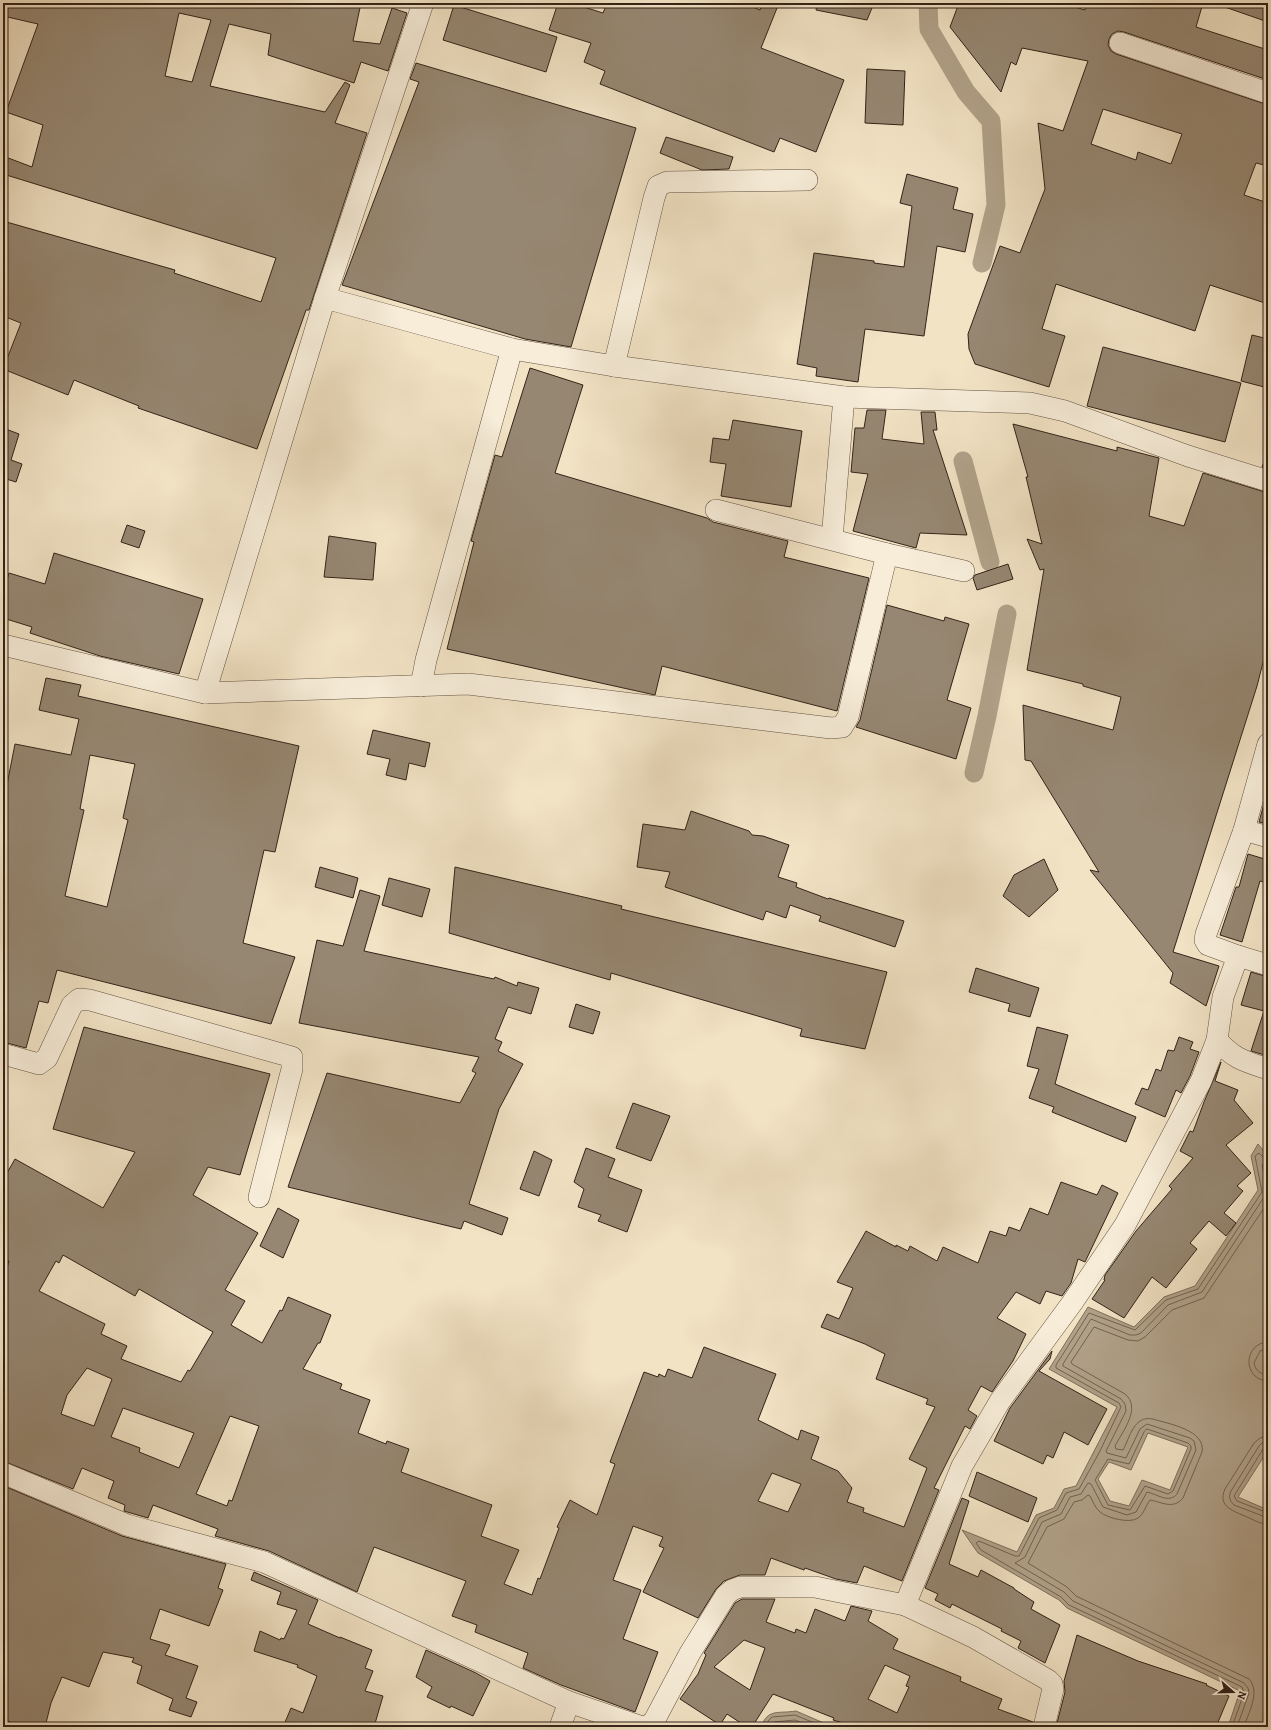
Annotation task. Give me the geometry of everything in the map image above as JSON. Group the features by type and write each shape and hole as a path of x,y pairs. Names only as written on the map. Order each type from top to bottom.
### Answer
{"street":[{"path":"205,693 325,298 423,3"},
{"path":"1120,43 1268,93"},
{"path":"614,366 658,186 667,182 807,180"},
{"path":"325,298 512,349 614,366 844,397 1030,403 1065,411 1188,456 1268,481"},
{"path":"421,686 426,660 512,349"},
{"path":"832,539 844,397"},
{"path":"716,510 887,554 964,571"},
{"path":"3,645 205,693 468,684 831,728 842,726 848,717 887,554"},
{"path":"1268,744 1244,830 1205,940 1208,945 1268,965"},
{"path":"1244,830 1268,837"},
{"path":"905,1605 962,1466 1000,1401 1072,1303 1125,1225 1201,1081 1215,1045 1223,997 1238,956"},
{"path":"3,1054 40,1064 47,1058 72,1005 79,999 90,1000 292,1057 292,1069 259,1197"},
{"path":"1215,1045 1238,1059 1268,1069"},
{"path":"3,1473 127,1525 264,1562 569,1702 642,1727 648,1726 654,1721 690,1653 726,1595 732,1590 740,1587 815,1587 905,1605 973,1637 1048,1680 1052,1684 1053,1689 1044,1727"},
{"path":"560,1727 569,1702"}],"water":[{"path":"1258,1144 1268,1156 1268,1354 1263,1363 1268,1368 1268,1450 1238,1497 1268,1510 1268,1727 1228,1727 1240,1691 1067,1608 1059,1600 978,1553 962,1530 1017,1552 1036,1515 1054,1508 1064,1489 1076,1486 1117,1407 1049,1369 1088,1307 1134,1327 1164,1297 1195,1286 1258,1190 1251,1156","holes":["1148,1433 1188,1447 1170,1490 1142,1480 1129,1506 1110,1501 1098,1479 1109,1462 1131,1470"]},
{"path":"796,1711 833,1727 761,1727 770,1714"}],"building":[{"path":"3,3 361,3 353,41 380,44 392,8 407,13 388,71 361,62 354,83 268,55 271,34 229,24 210,86 325,112 345,82 350,85 335,123 367,133 309,310 306,310 257,449 138,408 139,406 74,380 68,395 3,369 21,323 3,316 3,221 175,270 174,273 261,302 276,258 3,174 3,156 32,167 43,125 6,112 38,24 3,16","holes":["179,13 211,20 192,82 165,76"]},
{"path":"558,3 571,3 603,13 607,3 743,3 760,10 763,3 779,3 761,48 844,80 816,152 780,138 774,152 600,84 605,71 584,62 591,43 549,30"},
{"path":"817,3 874,3 867,20 816,10"},
{"path":"959,3 1062,3 1085,10 1086,3 1203,3 1196,27 1268,50 1268,80 1124,32 1118,31 1112,34 1108,45 1111,51 1116,54 1268,105 1268,166 1256,163 1244,195 1268,203 1268,304 1210,285 1195,331 1056,284 1042,329 1065,336 1049,387 975,364 969,349 968,334 1000,246 1020,253 1045,189 1038,123 1063,131 1088,61 1022,48 1016,65 1011,62 1001,92 950,27","holes":["1103,109 1182,134 1171,164 1138,152 1136,160 1091,144"]},
{"path":"1219,3 1268,3 1268,22 1219,5"},
{"path":"454,5 557,37 546,72 443,40"},
{"path":"416,63 636,128 571,347 525,339 342,285 419,82 410,79"},
{"path":"867,69 905,71 903,125 865,123"},
{"path":"666,137 733,157 729,169 702,170 660,153"},
{"path":"907,174 958,188 953,209 973,214 965,252 937,246 924,336 865,329 858,382 816,376 817,368 797,364 814,253 874,261 874,263 904,267 912,206 900,203"},
{"path":"1252,335 1268,339 1268,388 1241,381"},
{"path":"1103,347 1241,383 1225,442 1087,406"},
{"path":"530,368 583,385 555,473 707,518 713,522 788,541 784,557 869,578 837,711 662,666 655,695 447,649 474,542 471,541 495,455 502,457"},
{"path":"867,410 886,410 882,439 924,444 921,412 935,412 937,430 933,430 967,535 920,533 916,548 853,531 868,474 851,472 855,428 864,428"},
{"path":"733,420 802,431 791,507 721,496 726,464 710,462 713,438 729,440"},
{"path":"1013,424 1117,451 1117,447 1159,458 1149,516 1184,526 1203,473 1268,493 1268,643 1257,686 1173,952 1219,966 1206,1006 1170,983 1173,973 1090,870 1099,872 1031,761 1025,760 1023,705 1113,730 1121,697 1083,686 1083,684 1027,670 1044,569 1040,570 1027,539 1042,544 1026,477 1028,477"},
{"path":"3,428 19,434 11,460 22,464 16,482 3,478"},
{"path":"1265,459 1268,460 1268,468 1262,467"},
{"path":"127,525 145,531 139,548 121,542"},
{"path":"329,536 376,543 373,580 324,577"},
{"path":"54,553 203,599 179,674 100,656 30,633 32,627 3,618 3,592 9,573 45,584"},
{"path":"1008,564 1013,579 977,590 973,578 975,575"},
{"path":"887,605 944,621 945,617 969,624 947,700 971,708 956,759 856,727 860,720"},
{"path":"46,678 81,685 78,696 299,746 275,852 264,850 243,943 295,957 271,1024 57,970 48,1003 39,1001 26,1048 3,1042 3,794 5,795 15,744 71,755 79,719 39,710","holes":["90,755 135,764 123,818 128,820 107,907 65,896 84,810 80,809"]},
{"path":"373,730 430,743 425,767 409,763 406,780 386,775 390,759 367,754"},
{"path":"1268,789 1268,824 1259,822"},
{"path":"691,811 749,831 752,835 763,836 789,845 778,877 797,883 796,887 828,899 829,898 904,921 895,947 819,921 821,916 790,905 786,918 766,911 763,920 665,887 670,872 637,867 643,824 685,830"},
{"path":"1248,854 1268,860 1268,883 1260,881 1242,942 1220,935 1236,887 1239,887"},
{"path":"1044,859 1058,890 1029,917 1003,896 1014,875"},
{"path":"320,867 358,878 353,898 315,887"},
{"path":"455,867 622,906 621,909 887,972 865,1049 800,1036 802,1029 611,973 610,980 449,933"},
{"path":"389,878 430,889 422,917 382,905"},
{"path":"360,890 380,896 364,951 494,979 495,977 517,986 518,982 539,988 531,1014 508,1007 495,1039 502,1042 498,1051 523,1064 499,1109 469,1204 508,1218 502,1235 464,1221 461,1229 288,1187 327,1073 460,1103 476,1073 472,1071 479,1057 299,1023 317,940 343,946"},
{"path":"976,968 1039,988 1030,1017 1008,1011 1010,1004 969,992"},
{"path":"1251,972 1268,977 1268,1056 1251,1051 1264,1011 1241,1005"},
{"path":"576,1004 600,1012 593,1034 569,1027"},
{"path":"84,1027 270,1074 240,1175 208,1167 193,1195 258,1233 225,1290 245,1301 231,1325 262,1343 280,1310 282,1311 288,1297 331,1315 320,1343 318,1343 303,1369 342,1384 340,1389 370,1400 358,1433 386,1444 387,1441 409,1449 401,1472 492,1505 481,1536 519,1550 504,1584 532,1595 538,1578 540,1579 559,1528 557,1527 570,1500 597,1515 615,1464 610,1462 644,1372 658,1377 659,1374 665,1377 668,1369 692,1378 704,1347 776,1374 758,1420 798,1440 801,1430 819,1437 811,1459 838,1471 852,1488 847,1502 864,1508 863,1512 904,1527 927,1468 909,1459 935,1407 926,1404 928,1399 876,1379 885,1354 865,1344 821,1327 827,1314 839,1319 853,1288 837,1282 866,1231 896,1247 896,1245 908,1251 910,1246 937,1261 943,1247 978,1263 990,1231 1006,1236 1009,1227 1020,1231 1030,1208 1048,1215 1061,1182 1097,1195 1102,1185 1118,1193 1085,1262 1078,1259 1071,1283 1062,1296 1046,1291 1040,1304 1016,1292 997,1318 1026,1334 1013,1361 992,1392 981,1386 968,1410 977,1416 970,1429 965,1426 934,1488 939,1490 902,1581 864,1566 857,1583 836,1579 805,1568 804,1570 771,1558 765,1575 740,1575 724,1581 716,1589 698,1618 643,1592 664,1548 659,1546 663,1537 633,1526 613,1580 641,1590 623,1639 658,1652 635,1712 561,1685 523,1668 528,1653 475,1632 477,1625 452,1616 466,1581 374,1547 357,1592 269,1551 215,1536 218,1529 153,1505 148,1518 124,1511 125,1505 108,1498 114,1481 82,1468 73,1489 3,1461 3,1280 9,1261 3,1258 3,1180 15,1159 103,1208 135,1152 53,1129","holes":["63,1255 135,1296 139,1289 213,1332 190,1371 188,1370 181,1382 121,1359 127,1346 101,1334 105,1324 39,1291 56,1261 59,1263","87,1368 112,1379 94,1426 61,1414 67,1395","123,1408 194,1433 179,1468 139,1452 140,1448 111,1437","230,1416 259,1426 232,1501 229,1500 227,1506 196,1494","772,1473 801,1484 788,1512 758,1501"]},
{"path":"1037,1027 1068,1035 1055,1084 1136,1117 1126,1142 1052,1112 1054,1107 1029,1098 1039,1069 1027,1066"},
{"path":"1179,1037 1193,1042 1190,1049 1199,1052 1190,1076 1181,1093 1176,1090 1165,1117 1135,1104 1142,1088 1148,1090 1156,1069 1161,1071 1168,1050 1174,1051"},
{"path":"1221,1062 1215,1081 1238,1090 1234,1100 1253,1123 1226,1145 1251,1173 1237,1186 1243,1191 1224,1213 1236,1223 1226,1236 1209,1221 1190,1243 1197,1249 1166,1288 1152,1277 1124,1318 1092,1299 1105,1280 1105,1275 1136,1231 1172,1189 1169,1186 1193,1158 1180,1151 1190,1131 1193,1132"},
{"path":"633,1103 670,1116 651,1161 616,1148"},
{"path":"586,1148 615,1159 608,1177 642,1190 627,1232 598,1221 601,1215 578,1207 584,1189 574,1182"},
{"path":"534,1151 552,1160 539,1196 520,1189"},
{"path":"278,1208 299,1220 283,1258 260,1246"},
{"path":"1052,1351 1050,1359 1039,1371 1107,1409 1088,1445 1064,1432 1053,1458 1047,1455 1043,1464 994,1441 1010,1408"},
{"path":"977,1472 1037,1498 1028,1522 969,1496"},
{"path":"4,1486 122,1536 226,1564 218,1588 223,1590 209,1626 160,1609 150,1639 170,1645 165,1655 198,1666 186,1698 197,1702 191,1717 169,1710 173,1699 137,1683 142,1666 132,1662 134,1658 103,1652 89,1687 62,1677 51,1703 45,1727 22,1727 3,1719"},
{"path":"962,1498 969,1501 949,1564 978,1577 981,1570 1014,1588 1034,1602 1031,1609 1060,1625 1045,1663 1018,1648 1021,1641 1001,1631 1002,1629 952,1604 950,1608 935,1600 938,1594 925,1588"},
{"path":"254,1572 318,1600 308,1624 372,1650 365,1668 373,1671 365,1691 383,1696 374,1727 283,1727 291,1708 303,1713 317,1676 297,1667 298,1665 254,1651 260,1631 280,1640 281,1638 284,1639 297,1610 277,1604 281,1592 251,1580"},
{"path":"742,1599 775,1599 766,1622 795,1633 796,1629 806,1633 815,1609 845,1621 851,1606 872,1611 868,1621 898,1639 893,1649 961,1677 960,1681 1002,1699 998,1709 1033,1722 1032,1727 857,1727 833,1720 834,1718 773,1694 752,1727 747,1727 727,1714 720,1725 680,1699 698,1674 706,1655 704,1653 735,1603","holes":["744,1640 765,1648 750,1690 714,1667","885,1665 910,1676 906,1686 909,1687 897,1713 868,1699"]},
{"path":"1077,1635 1138,1661 1207,1684 1206,1685 1229,1696 1216,1727 1056,1727 1065,1692 1064,1681"},
{"path":"426,1650 490,1681 473,1716 451,1706 450,1708 427,1697 432,1687 416,1677"}],"waterway":[{"path":"928,3 929,29 966,92 991,121 996,205 982,263"},
{"path":"963,461 990,562"},
{"path":"974,773 1007,614"}]}
